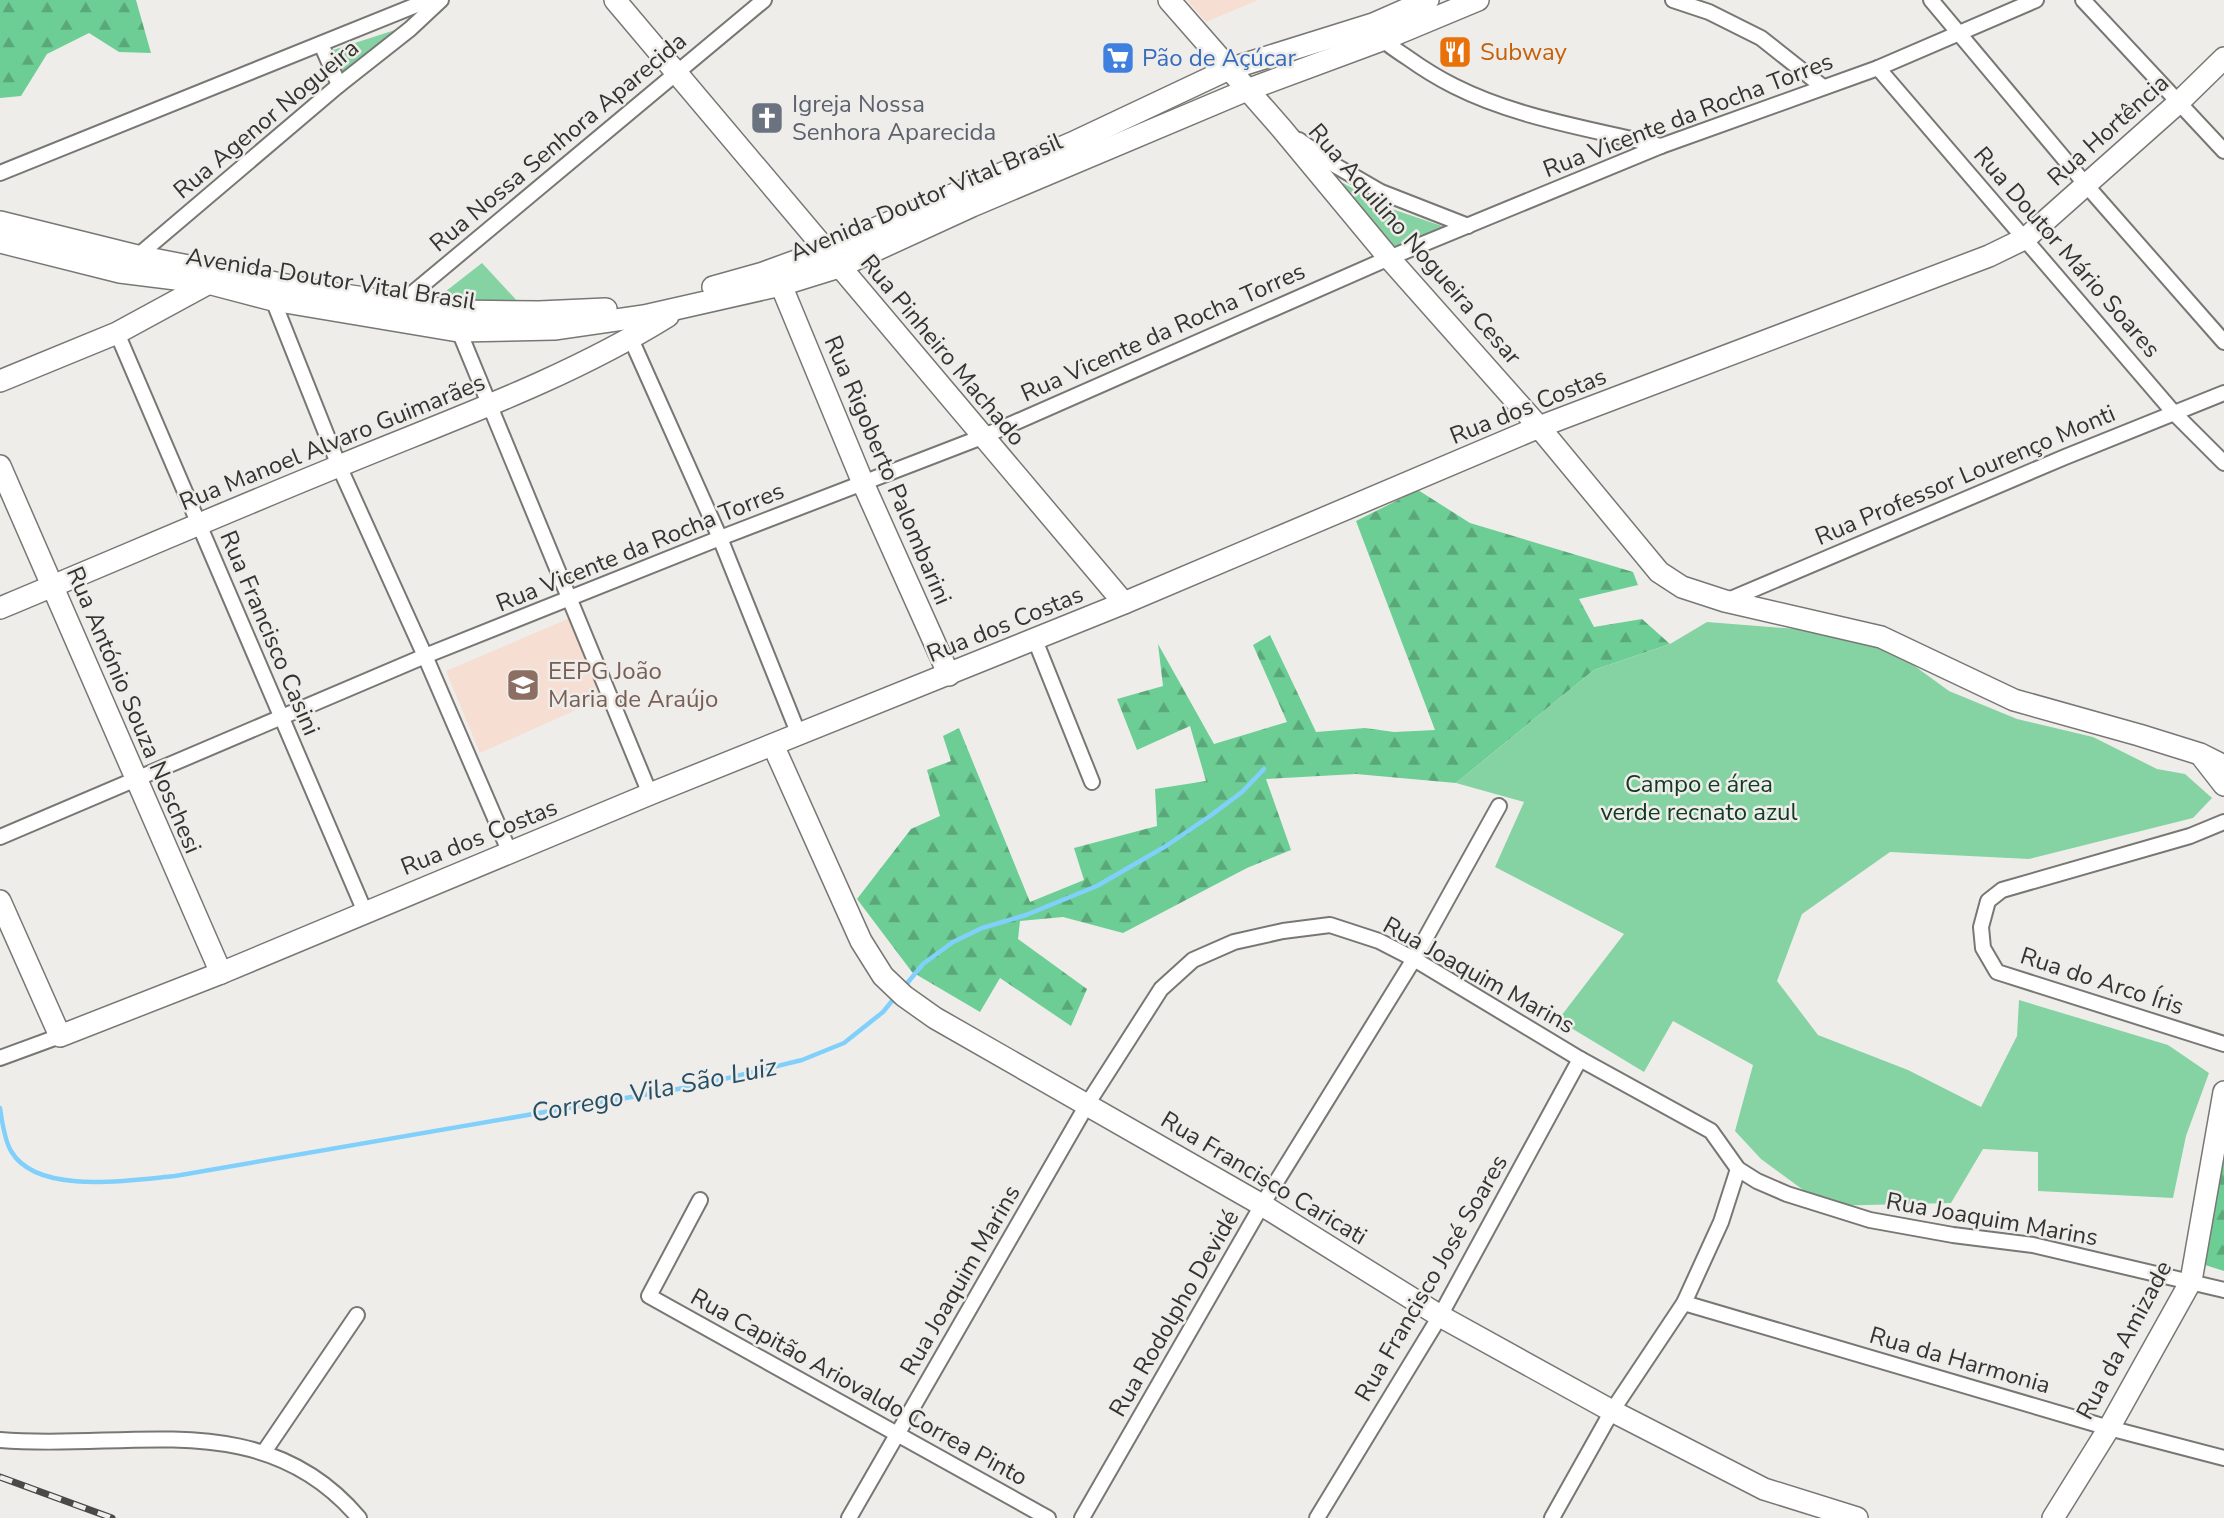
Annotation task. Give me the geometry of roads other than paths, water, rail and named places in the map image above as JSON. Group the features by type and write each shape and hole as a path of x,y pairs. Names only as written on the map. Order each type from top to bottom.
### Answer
{"street":[{"path":"0,173 429,0"},
{"name":"Rua Agenor Nogueira","path":"120,272 441,0"},
{"name":"Rua Pinheiro Machado","path":"615,0 1124,603"},
{"name":"Rua Nossa Senhora Aparecida","path":"383,319 764,0"},
{"name":"Rua Aquilino Nogueira Cesar","path":"1169,0 1282,129 1389,258 1539,427 1659,572 1682,587 1725,601 1881,637 2014,700 2200,754 2224,766"},
{"name":"Avenida Doutor Vital Brasil","path":"0,242 120,272 217,278 400,303 455,321 539,312 622,308 678,298 763,273 832,258 972,206 1378,32 1427,0"},
{"name":"Avenida Doutor Vital Brasil","path":"0,222 217,278 273,300 383,319 455,321 554,329 677,310 780,285 998,176 1229,69 1378,32 1478,0"},
{"path":"1673,0 1709,12 1761,38 1823,87"},
{"path":"1931,0 2087,186 2224,342"},
{"name":"Rua Vicente da Rocha Torres","path":"0,838 425,656 982,437 1389,258 1661,146 1878,68 2036,0"},
{"path":"2083,0 2224,151"},
{"path":"387,17 410,29"},
{"path":"1378,32 1454,86 1496,103 1561,123 1661,146"},
{"path":"321,44 339,85"},
{"name":"Rua Hortência","path":"2026,238 2087,186 2224,58"},
{"name":"Rua Doutor Mário Soares","path":"1878,68 2174,412 2224,463"},
{"path":"1282,129 1361,181 1419,208 1468,226"},
{"name":"Rua dos Costas","path":"1,1058 220,973 650,794 1035,640 1539,427 1989,256 2026,238"},
{"path":"0,381 117,333 217,278"},
{"name":"Rua Rigoberto Palombarini","path":"780,285 863,483 949,675"},
{"path":"273,300 339,466 510,853"},
{"name":"Rua Manoel Alvaro Guimarães","path":"0,608 339,466 491,406 631,339 677,310"},
{"path":"455,321 650,794"},
{"name":"Rua Francisco Casini","path":"117,333 365,912"},
{"path":"631,339 720,538 799,735"},
{"name":"Rua Professor Lourenço Monti","path":"1725,601 2224,393"},
{"name":"Rua António Souza Noschesi","path":"0,466 220,973"},
{"path":"1035,640 1092,782"},
{"name":"Rua Francisco Caricati","path":"774,745 861,941 883,976 935,1018 1088,1103 1262,1205 1440,1316 1612,1411 1764,1489 1857,1518"},
{"path":"2200,754 2224,785"},
{"name":"Rua Rodolpho Devidé","path":"1082,1518 1262,1205 1414,959 1499,806"},
{"name":"Rua do Arco Íris","path":"2224,821 2190,836 2002,890 1988,901 1981,927 1983,948 1997,972 2224,1044"},
{"path":"0,901 60,1037"},
{"name":"Rua Joaquim Marins","path":"849,1518 1088,1103 1161,989 1193,961 1234,943 1283,931 1330,925 1379,942 1414,959 1580,1059 1711,1131 1738,1168 1757,1181 1787,1194 1870,1220 2033,1245 2191,1280 2224,1290"},
{"name":"Rua Francisco José Soares","path":"1317,1518 1440,1316 1580,1059"},
{"name":"Rua da Amizade","path":"2053,1518 2109,1427 2191,1280 2224,1092"},
{"path":"1552,1518 1612,1411 1684,1303 1721,1222 1738,1168"},
{"name":"Rua Capitão Ariovaldo Correa Pinto","path":"700,1200 649,1296 1048,1518"},
{"name":"Rua da Harmonia","path":"1684,1303 2224,1458"},
{"path":"264,1452 357,1315"},
{"path":"0,1440 35,1443 120,1439 226,1442 264,1452 310,1472 342,1498 359,1518"}],"waterway":[{"name":"Corrego Vila São Luiz","path":"904,987 923,964 953,942 982,928 1026,915 1097,886 1166,846 1242,792 1264,769"},
{"name":"Corrego Vila São Luiz","path":"0,1108 11,1151 24,1165 41,1174 86,1182 175,1176 695,1086 802,1060 844,1043 883,1012 896,996"}],"railway":[{"path":"0,1477 112,1518"}],"place":[{"name":"Subway","path":"1455,52"},
{"name":"Pão de Açúcar","path":"1118,58"},
{"name":"Igreja Nossa Senhora Aparecida","path":"767,118"},
{"name":"EEPG João Maria de Araújo","path":"523,685"}],"park label":[{"name":"Campo e área verde recnato azul","path":"1699,798"}]}
